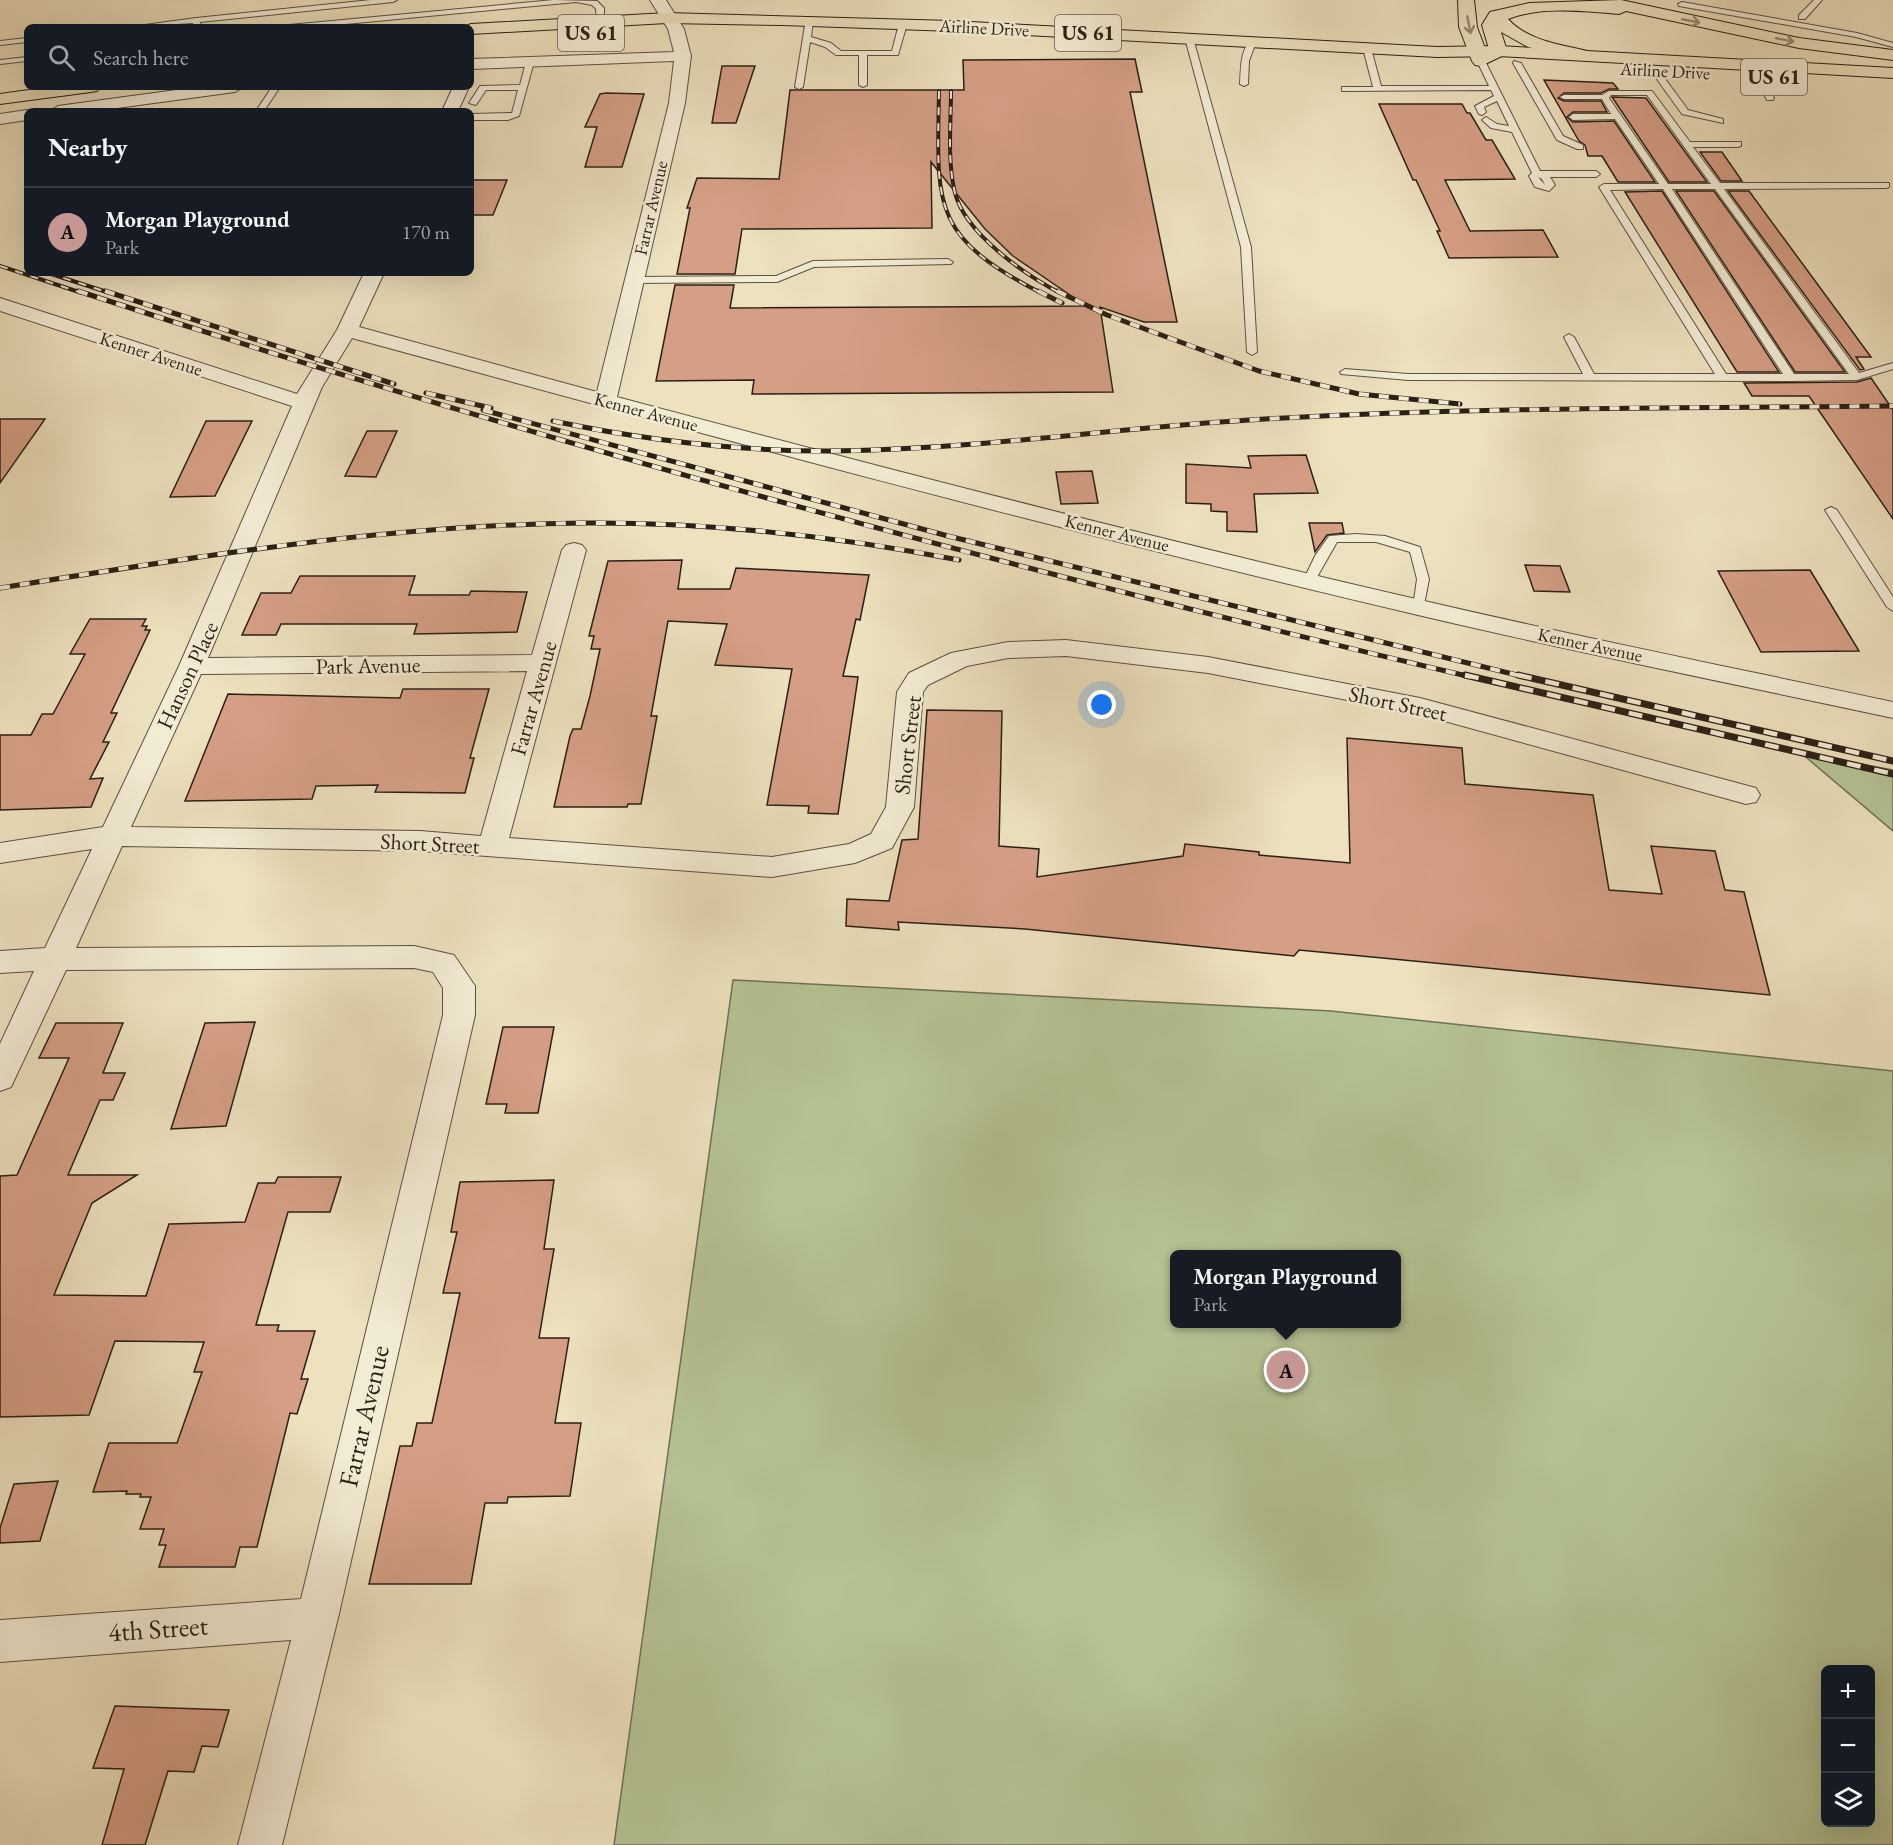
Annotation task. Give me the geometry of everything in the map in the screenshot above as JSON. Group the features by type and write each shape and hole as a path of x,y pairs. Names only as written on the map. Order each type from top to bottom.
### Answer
{"main road":[{"path":"1466,0 1468,27 1479,55 1498,51 1490,26 1496,16 1520,6 1571,4 1654,13"},
{"path":"1598,0 1799,42 1893,55"},
{"path":"1496,16 1503,27 1514,36 1581,55"},
{"name":"Airline Drive","path":"474,40 711,20 808,29 903,24 1437,52 1479,55 1517,63 1893,84"},
{"name":"Airline Drive","path":"474,29 600,21 671,23"},
{"name":"Airline Drive","path":"1498,51 1893,73"},
{"path":"0,87 24,83"},
{"path":"0,99 68,90"}],"street":[{"name":"Farrar Avenue","path":"605,401 677,103 683,56 671,23 658,0"},
{"path":"474,65 683,56"},
{"path":"100,108 216,90"},
{"path":"452,107 460,90"},
{"path":"0,119 24,115"},
{"name":"Hanson Place","path":"0,1078 192,666 303,404 311,387 347,330 373,276"},
{"name":"Kenner Avenue","path":"1,307 303,404"},
{"name":"Kenner Avenue","path":"347,330 784,450 1309,581 1419,608 1893,710"},
{"name":"Farrar Avenue","path":"492,846 574,550"},
{"name":"Short Street","path":"0,853 111,836 420,841 772,867 855,853 882,841 900,807 910,692 918,679 960,659 1008,650 1066,648 1196,663 1420,706 1746,795"},
{"name":"Park Avenue","path":"192,666 544,663"},
{"name":"Farrar Avenue","path":"54,959 414,957 443,963 459,986 459,1015 317,1618 260,1845"},
{"path":"0,962 54,959"},
{"name":"4th Street","path":"0,1641 317,1618"}],"lane":[{"path":"181,24 393,0"},
{"path":"318,24 522,3 576,0 594,3 600,8 600,21"},
{"path":"1686,0 1682,4 1857,35 1893,45"},
{"path":"1701,7 1708,0"},
{"path":"1818,0 1802,17 1893,35"},
{"path":"1723,11 1731,2"},
{"path":"1747,15 1754,6"},
{"path":"799,87 808,29 839,53 895,53 903,24"},
{"path":"1189,38 1246,247 1252,352"},
{"path":"0,43 24,40"},
{"path":"1244,84 1245,61 1252,42"},
{"path":"1367,48 1378,89"},
{"path":"863,53 863,85"},
{"path":"1479,55 1493,88 1538,174 1596,174"},
{"path":"0,62 24,59"},
{"path":"474,117 516,114 530,62"},
{"path":"1517,63 1560,138 1580,147"},
{"path":"1655,71 1685,112 1720,121"},
{"path":"1758,76 1770,98"},
{"path":"452,107 472,107 483,88 523,87"},
{"path":"1345,89 1493,88"},
{"path":"263,108 274,90"},
{"path":"1564,97 1604,97 1609,93 1649,93 1857,377"},
{"path":"1604,97 1791,378"},
{"path":"1498,98 1479,106 1484,116 1494,126 1515,130"},
{"path":"1573,117 1617,116"},
{"path":"1687,145 1738,144"},
{"path":"1591,165 1723,378"},
{"path":"1604,188 1886,184"},
{"path":"635,280 777,279 813,264 948,261"},
{"path":"1569,337 1591,378"},
{"path":"1345,372 1408,377 1791,378 1857,377 1893,366"},
{"path":"1830,510 1893,607"},
{"path":"1309,581 1321,556 1333,540 1355,537 1392,540 1416,550 1423,579 1419,608"}],"green space":[{"path":"1801,753 1893,770 1893,831"},
{"path":"733,980 1331,1011 1893,1071 1893,1845 614,1845"}],"building":[{"path":"1135,59 1142,92 1130,92 1177,322 1144,322 1100,307 1113,392 752,394 754,380 656,381 675,285 734,285 730,308 1086,306 1013,256 985,229 931,162 932,228 742,229 735,274 677,274 690,208 687,208 697,178 779,179 790,90 964,90 963,60"},
{"path":"722,66 755,66 736,123 712,123"},
{"path":"1544,80 1613,83 1618,89 1609,89 1601,93 1564,93 1558,98 1564,101 1601,101 1607,112 1573,112 1567,117 1573,122 1614,121 1655,182 1618,182 1602,156 1588,156 1585,145 1579,141"},
{"path":"600,94 644,94 622,167 585,167 597,127 585,127"},
{"path":"1612,97 1646,98 1707,182 1669,182"},
{"path":"1379,104 1462,104 1486,140 1492,140 1515,179 1445,180 1470,231 1543,230 1558,257 1449,258 1437,231 1440,231 1416,180 1413,180"},
{"path":"1700,152 1722,152 1742,181 1721,181"},
{"path":"474,180 507,180 493,215 474,215"},
{"path":"1662,191 1779,372 1737,372 1625,192"},
{"path":"1676,191 1714,191 1845,372 1795,372"},
{"path":"1728,191 1749,191 1871,357 1856,357 1864,369 1860,370"},
{"path":"1871,378 1893,410 1893,519 1809,396 1752,396 1744,383 1857,382"},
{"path":"0,419 45,419 0,483"},
{"path":"206,421 252,421 215,496 170,497"},
{"path":"367,431 397,431 376,477 345,476"},
{"path":"1306,455 1318,493 1254,494 1257,532 1227,531 1227,512 1211,511 1211,504 1186,503 1186,464 1251,468 1248,456"},
{"path":"1092,471 1098,503 1061,504 1056,472"},
{"path":"1309,523 1342,523 1344,533 1327,535 1315,552"},
{"path":"682,560 678,589 730,589 736,568 869,575 860,620 856,619 843,676 858,677 838,814 808,813 809,806 767,805 792,669 715,665 727,624 668,621 651,716 657,716 641,804 628,804 627,807 554,807 570,736 573,729 581,729 590,696 600,649 591,649 594,636 589,636 608,561"},
{"path":"1525,565 1560,566 1570,592 1534,591"},
{"path":"1810,570 1859,651 1761,652 1718,571"},
{"path":"300,576 415,576 409,595 469,595 471,591 527,592 517,632 414,634 417,624 281,624 276,635 242,635 261,593 291,593"},
{"path":"90,619 146,619 142,626 147,626 145,630 150,630 111,713 117,713 103,742 109,742 90,779 103,778 91,807 0,810 0,735 31,735 42,714 53,714 85,654 70,654"},
{"path":"403,689 489,689 470,758 474,758 465,793 375,792 378,785 316,786 312,799 185,801 228,694 400,698"},
{"path":"927,710 1002,711 999,846 1039,849 1037,877 1183,856 1185,844 1259,852 1259,855 1350,863 1347,738 1462,748 1465,784 1593,795 1609,890 1662,894 1651,846 1715,851 1725,890 1744,892 1770,995 1299,950 1294,956 1025,929 898,922 899,930 846,926 847,899 889,901 902,840 918,839"},
{"path":"255,1022 226,1126 171,1129 205,1023"},
{"path":"56,1023 123,1023 103,1073 125,1073 113,1100 100,1100 68,1175 137,1175 92,1203 54,1295 146,1296 169,1224 245,1222 258,1183 275,1183 278,1177 341,1177 330,1212 288,1212 256,1325 279,1325 277,1331 315,1331 301,1379 308,1379 297,1414 290,1413 257,1547 240,1547 235,1567 159,1567 166,1545 159,1545 164,1529 140,1529 151,1497 126,1494 127,1491 93,1492 109,1443 177,1443 202,1372 194,1372 204,1342 115,1341 89,1415 0,1417 0,1176 17,1175 69,1058 39,1058"},
{"path":"503,1027 554,1027 538,1113 505,1113 507,1104 486,1104"},
{"path":"554,1180 544,1249 554,1249 539,1338 569,1338 555,1423 581,1423 570,1496 508,1497 507,1503 485,1503 471,1584 369,1584 400,1446 412,1446 417,1423 432,1423 460,1293 443,1293 457,1232 451,1232 460,1182"},
{"path":"58,1481 40,1541 0,1543 0,1528 14,1484"},
{"path":"115,1706 229,1710 218,1747 202,1746 194,1772 168,1771 145,1845 102,1845 124,1769 93,1768"}],"railway":[{"path":"939,91 938,163 941,190 948,213 959,234 978,253 1005,273 1041,293"},
{"path":"951,91 951,168 955,193 961,208 983,237 998,251 1030,275 1060,293"},
{"path":"0,266 24,274"},
{"path":"30,276 82,293"},
{"path":"57,276 110,293"},
{"path":"78,291 423,399 770,499 1120,591 1471,677"},
{"path":"105,291 394,384"},
{"path":"1038,291 1062,303"},
{"path":"1057,291 1107,315 1259,371 1359,394 1460,404"},
{"path":"426,393 491,408"},
{"path":"553,421 621,434 724,447 828,451 937,447 1210,423 1343,415 1579,409 1893,406"},
{"path":"483,410 948,536 1525,677"},
{"path":"0,588 290,545 363,536 510,525 631,523 725,528 819,537 959,560"},
{"path":"1465,675 1893,774"},
{"path":"1518,675 1893,761"}],"place":[{"name":"Morgan Playground","path":"1286,1370"}]}
